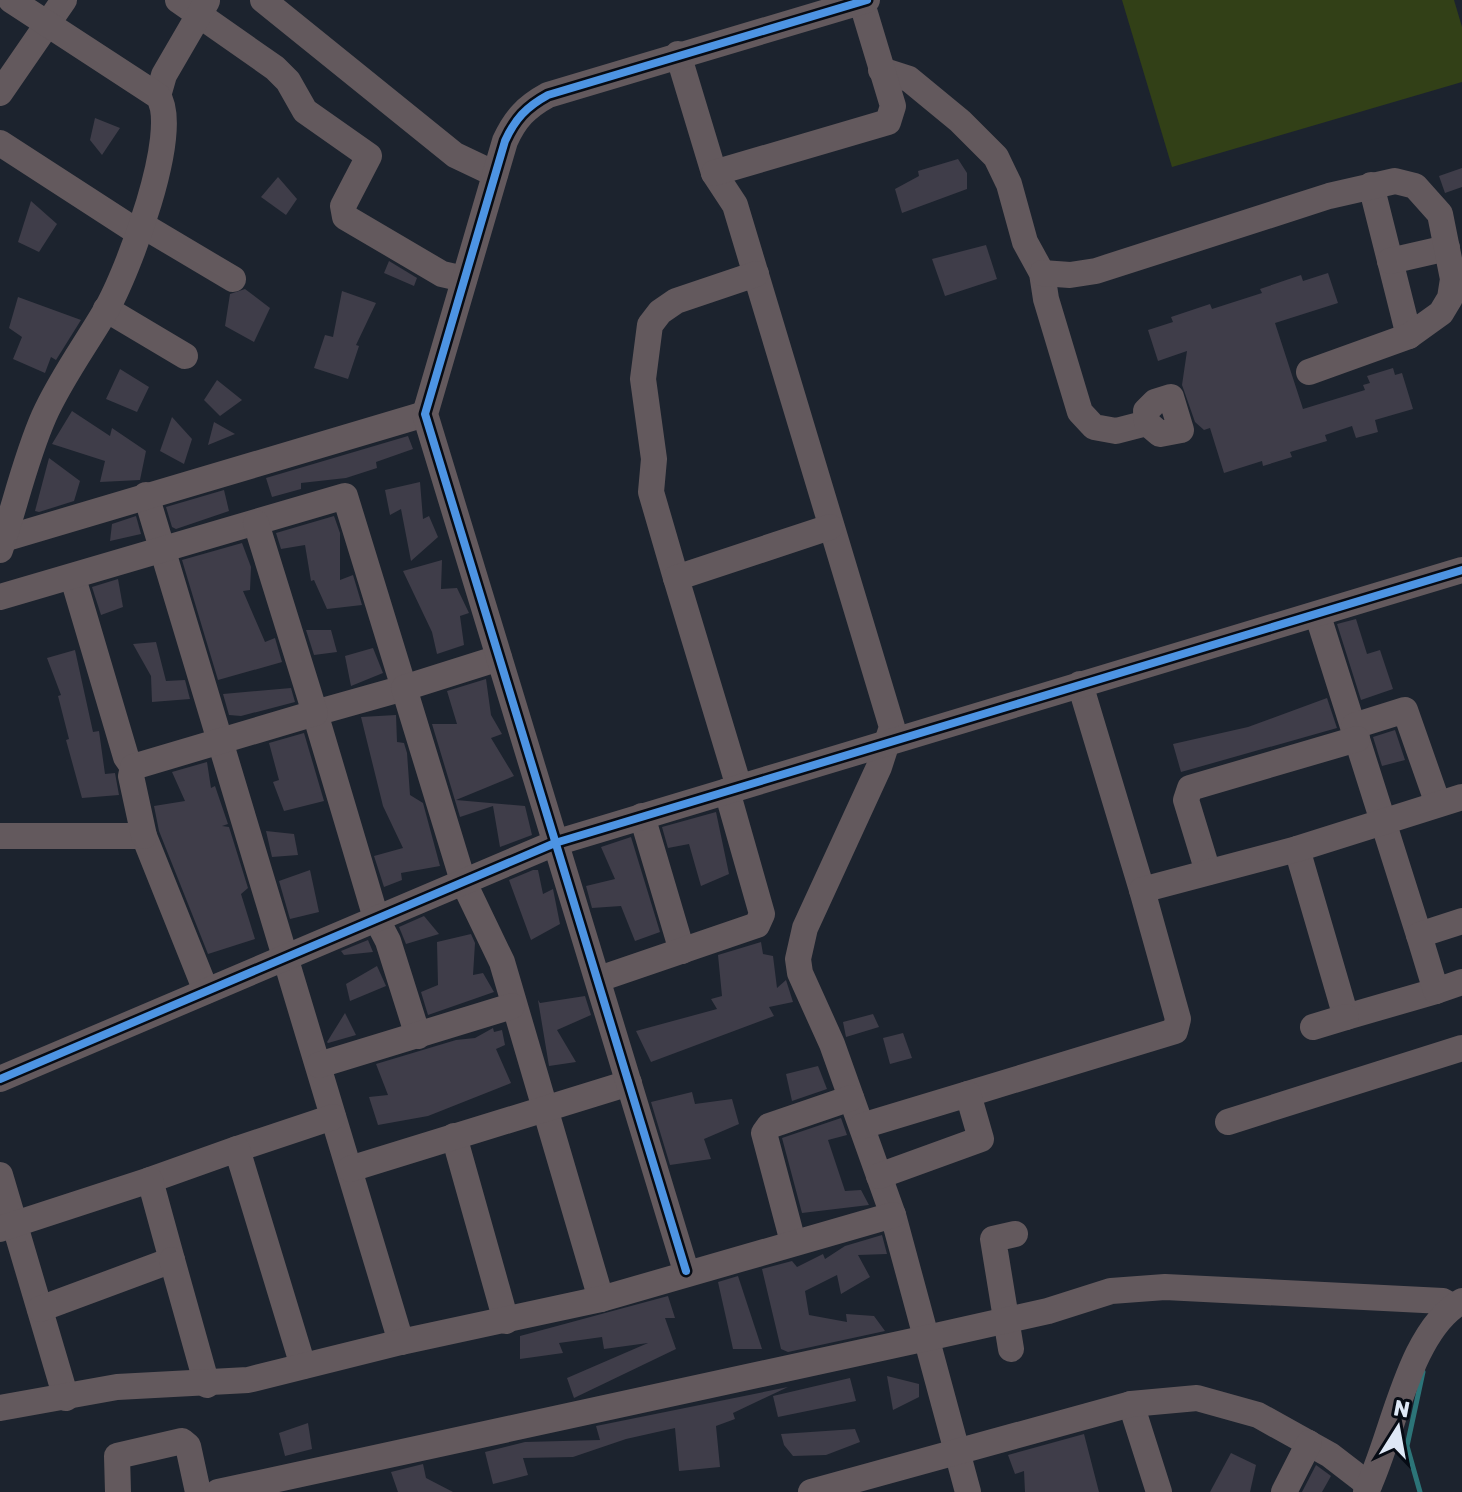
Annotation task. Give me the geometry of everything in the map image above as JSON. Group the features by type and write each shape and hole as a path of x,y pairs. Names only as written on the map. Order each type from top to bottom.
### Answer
{"street":[{"path":"1,543 43,418 63,377 106,309 141,229 163,142 165,107 158,96 11,0"},
{"path":"0,93 64,0"},
{"path":"263,0 455,155 495,174"},
{"path":"686,1271 425,414 495,174 515,119 530,105 548,95 863,1 893,106 888,122 714,173"},
{"path":"158,96 195,5 282,74 305,111 369,156 370,161 343,206 345,217 442,274 464,279"},
{"path":"678,54 714,173 735,205 892,727 805,928 798,959 800,973 862,1126 893,1215 968,1492"},
{"path":"881,70 909,79 960,121 996,157 1009,184 1025,242 1042,273 1046,299 1080,412 1094,427 1116,431 1147,423"},
{"path":"0,143 141,229 233,279"},
{"path":"1042,273 1070,275 1096,271 1238,223 1371,185 1395,181 1415,186 1440,214 1453,279 1450,298 1441,313 1409,336 1309,372"},
{"path":"1371,185 1409,336"},
{"path":"1390,261 1447,248"},
{"path":"599,979 757,925 762,914 733,789 651,492 654,459 643,379 650,325 660,312 676,301 756,274"},
{"path":"106,309 185,356"},
{"path":"1,543 146,495 425,414"},
{"path":"146,495 401,1342"},
{"path":"0,597 345,496 463,881 502,962 512,1006 601,1299"},
{"path":"256,523 376,918 388,941 418,1036"},
{"path":"676,578 830,527"},
{"path":"0,1079 555,843 1080,684 1318,616 1462,570"},
{"path":"73,578 126,757 133,767 131,776 144,836 206,991"},
{"path":"1318,616 1436,991"},
{"path":"133,767 499,658"},
{"path":"862,1126 1175,1031 1178,1019 1080,684"},
{"path":"1142,890 1297,849 1384,824 1450,801 1405,710 1356,732 1190,788 1186,800 1208,872"},
{"path":"642,816 682,951"},
{"path":"0,836 144,836"},
{"path":"1297,849 1346,1017"},
{"path":"1419,935 1462,921"},
{"path":"1313,1027 1462,982"},
{"path":"319,1065 512,1006"},
{"path":"1228,1122 1462,1048"},
{"path":"350,1169 629,1083"},
{"path":"879,1176 981,1139 968,1094"},
{"path":"793,1242 764,1133 769,1126 851,1098"},
{"path":"7,1227 333,1117"},
{"path":"454,1136 506,1321"},
{"path":"237,1149 303,1366"},
{"path":"0,1175 7,1227 40,1309 66,1398"},
{"path":"150,1180 207,1385"},
{"path":"0,1408 117,1387 207,1385 248,1380 401,1342 601,1299 686,1271 893,1215"},
{"path":"1011,1349 993,1239 1015,1234"},
{"path":"40,1309 172,1260"},
{"path":"218,1492 927,1338 1008,1317 1048,1311 1111,1291 1165,1287 1457,1303"},
{"path":"811,1492 1131,1404 1197,1398 1231,1405 1309,1443 1367,1489 1413,1367 1427,1339 1457,1303"},
{"path":"1131,1404 1159,1492"},
{"path":"118,1492 117,1456 182,1441 188,1446 198,1492"},
{"path":"1284,1492 1309,1443"}],"green space":[{"path":"1122,0 1454,0 1462,27 1462,82 1172,167"}],"building":[{"path":"95,118 120,128 102,155 90,140"},
{"path":"958,159 967,173 967,189 902,213 895,189 919,176 918,171"},
{"path":"1462,168 1462,187 1445,193 1439,176"},
{"path":"278,177 297,199 286,215 261,197"},
{"path":"31,201 57,224 39,252 18,242"},
{"path":"986,245 997,279 945,296 932,259"},
{"path":"389,261 417,278 414,286 384,273"},
{"path":"1328,273 1338,303 1275,323 1303,409 1365,390 1363,385 1370,383 1367,376 1393,368 1395,375 1402,373 1413,409 1375,420 1378,432 1356,438 1352,426 1325,435 1327,441 1290,452 1292,457 1263,466 1262,461 1224,473 1210,428 1204,430 1195,422 1182,385 1187,351 1158,361 1148,330 1173,322 1171,317 1210,304 1212,309 1262,293 1260,289 1301,275 1303,281"},
{"path":"245,289 270,308 254,342 225,326 230,294"},
{"path":"342,291 376,303 356,345 359,346 348,379 314,368 325,335 333,337"},
{"path":"18,297 81,320 56,360 51,357 45,373 13,359 22,337 9,328"},
{"path":"120,369 149,387 137,412 106,399"},
{"path":"217,380 242,400 220,416 204,400"},
{"path":"72,411 110,436 112,428 146,451 140,480 100,482 105,461 52,444"},
{"path":"172,417 192,439 184,464 160,451"},
{"path":"214,422 235,434 208,445"},
{"path":"408,436 413,449 376,462 377,468 346,478 301,483 301,489 272,497 266,478"},
{"path":"49,458 80,481 74,501 39,512 35,511"},
{"path":"420,482 423,519 429,516 438,537 411,561 401,509 390,515 385,490"},
{"path":"224,490 229,511 176,529 172,527 166,507"},
{"path":"136,516 141,534 110,541 112,524"},
{"path":"334,516 340,533 340,580 353,575 362,605 327,609 314,580 311,581 305,545 281,549 276,533"},
{"path":"242,543 251,567 250,590 243,591 265,642 275,638 282,662 218,680 182,560"},
{"path":"442,560 441,589 457,588 469,613 460,616 464,645 437,654 432,632 403,571"},
{"path":"118,579 123,607 101,615 92,587"},
{"path":"1356,619 1367,654 1380,650 1393,689 1361,700 1337,624"},
{"path":"306,630 331,630 337,652 314,655"},
{"path":"156,642 166,681 185,680 190,699 152,702 151,676 133,644"},
{"path":"373,648 383,673 351,686 345,656"},
{"path":"75,650 93,732 99,731 105,774 115,773 119,795 82,798 66,740 69,739 58,696 61,695 47,658"},
{"path":"486,679 491,715 502,734 491,738 514,776 456,800 525,806 532,835 500,847 493,806 460,817 432,724 457,724 447,691"},
{"path":"291,688 295,702 241,716 229,715 223,694"},
{"path":"1327,698 1337,728 1181,772 1173,744 1248,727"},
{"path":"396,715 397,742 404,743 407,753 410,795 423,803 440,866 401,873 402,880 384,887 374,856 403,848 383,806 361,717"},
{"path":"1395,730 1405,760 1382,766 1373,737"},
{"path":"304,733 324,801 284,811 273,782 279,780 269,743"},
{"path":"207,762 211,788 215,786 228,824 222,826 229,827 248,888 241,894 255,939 208,954 159,831 154,806 185,801 172,772"},
{"path":"716,812 729,874 701,886 689,844 668,848 662,827"},
{"path":"266,831 294,834 298,855 272,857"},
{"path":"631,837 660,932 635,941 621,906 592,908 586,886 615,879 601,847"},
{"path":"310,870 319,912 290,919 279,881"},
{"path":"538,870 543,894 553,889 560,924 531,940 509,880"},
{"path":"424,916 439,934 406,944 399,927"},
{"path":"471,934 475,943 473,975 483,973 494,992 428,1015 421,992 438,985 437,942"},
{"path":"368,940 373,952 344,955 341,951"},
{"path":"761,942 763,954 773,956 777,988 786,980 793,1002 769,1007 774,1016 651,1062 636,1031 717,1009 711,999 722,996 718,955"},
{"path":"377,966 386,986 350,1001 346,984"},
{"path":"585,996 591,1015 557,1030 576,1062 549,1066 538,1000 540,1003"},
{"path":"345,1013 356,1035 328,1043 327,1042"},
{"path":"873,1014 879,1027 846,1037 843,1022"},
{"path":"493,1028 494,1032 502,1030 505,1045 496,1049 511,1083 428,1116 378,1125 369,1097 388,1095 376,1064 456,1040 475,1038"},
{"path":"903,1033 912,1058 890,1064 883,1038"},
{"path":"818,1066 827,1089 792,1101 786,1074"},
{"path":"692,1092 695,1104 732,1099 739,1124 704,1139 711,1159 670,1165 651,1102"},
{"path":"841,1118 847,1135 828,1140 845,1191 861,1190 869,1205 802,1213 782,1138"},
{"path":"882,1235 887,1254 858,1255 870,1277 841,1294 837,1275 805,1291 809,1315 847,1322 846,1314 874,1316 885,1331 788,1352 781,1349 762,1269 792,1261 797,1267 823,1254 825,1259 845,1246"},
{"path":"738,1276 762,1349 733,1349 718,1282"},
{"path":"668,1296 675,1318 665,1318 676,1349 574,1398 567,1378 648,1343 604,1349 602,1337 559,1343 563,1353 520,1359 520,1336"},
{"path":"887,1376 919,1384 919,1397 893,1410"},
{"path":"850,1378 856,1401 778,1417 773,1396"},
{"path":"788,1387 733,1413 735,1419 716,1426 720,1467 679,1471 675,1428 626,1439 573,1457 523,1458 528,1475 493,1484 485,1452 525,1442 600,1440 596,1426"},
{"path":"308,1423 312,1449 285,1456 279,1433"},
{"path":"855,1429 860,1442 826,1455 793,1456 784,1445 781,1434"},
{"path":"1084,1434 1099,1492 1025,1492 1024,1471 1015,1474 1008,1455"},
{"path":"1231,1453 1256,1465 1250,1492 1210,1492"},
{"path":"423,1464 426,1478 453,1492 398,1492 391,1472"},
{"path":"1316,1465 1331,1476 1322,1492 1302,1492"}],"waterway":[{"path":"1420,1492 1407,1446 1423,1372"}],"cycle path":[{"path":"686,1271 425,414 505,141 527,109 548,95 867,0"},
{"path":"0,1079 555,843 1462,570"}]}
